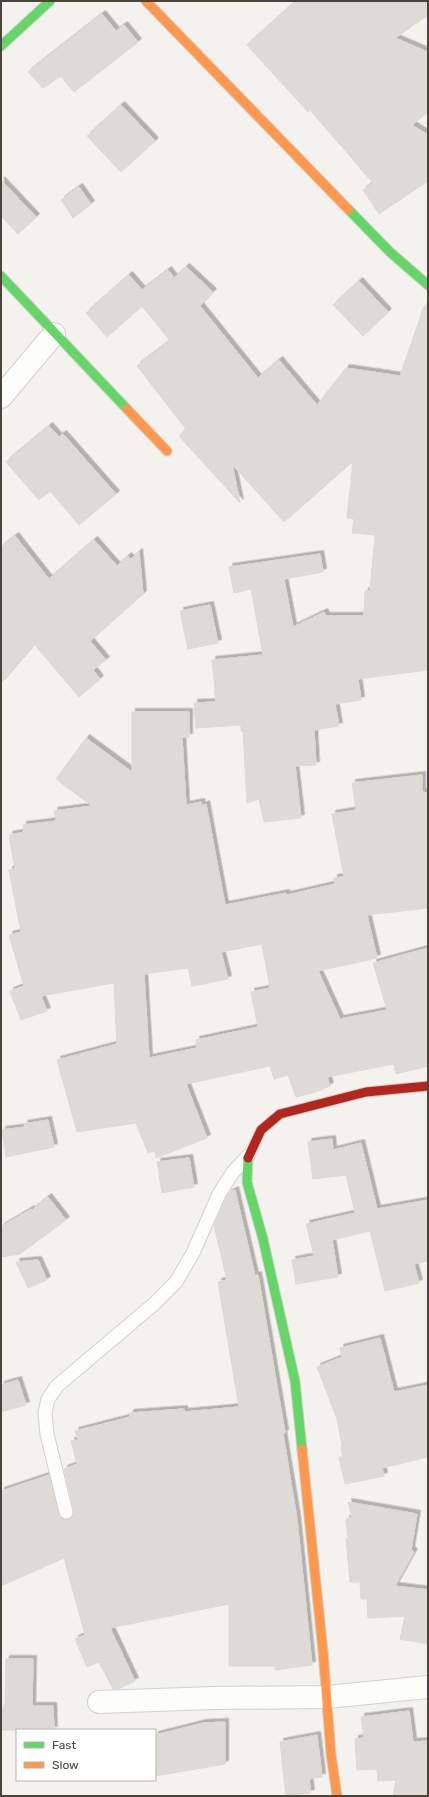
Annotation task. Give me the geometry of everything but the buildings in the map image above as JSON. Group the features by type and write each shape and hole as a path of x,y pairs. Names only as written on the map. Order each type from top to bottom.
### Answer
{"street":[{"path":"1,46 50,1"},
{"path":"146,1 390,252 428,285"},
{"path":"1,276 54,334 167,451"},
{"path":"1,397 54,334"},
{"path":"337,1796 331,1754 295,1381 263,1239 247,1182 248,1156 261,1130 280,1114 366,1092 428,1086"},
{"path":"99,1702 213,1698 326,1697 428,1687"}],"lane":[{"path":"66,1512 47,1434 45,1413 48,1399 56,1386 154,1304 176,1282 193,1253 219,1194 233,1172 248,1156"}],"traffic: fast":[{"path":"1,46 50,1"},
{"path":"349,210 390,252 428,285"},
{"path":"1,276 127,409"},
{"path":"248,1158 247,1182 263,1239 295,1381 302,1449"}],"traffic: slow":[{"path":"146,1 349,210"},
{"path":"127,409 167,451"},
{"path":"302,1449 323,1651 331,1754 337,1796"}],"traffic: jam":[{"path":"248,1158 261,1130 280,1114 366,1092 428,1086"}]}
